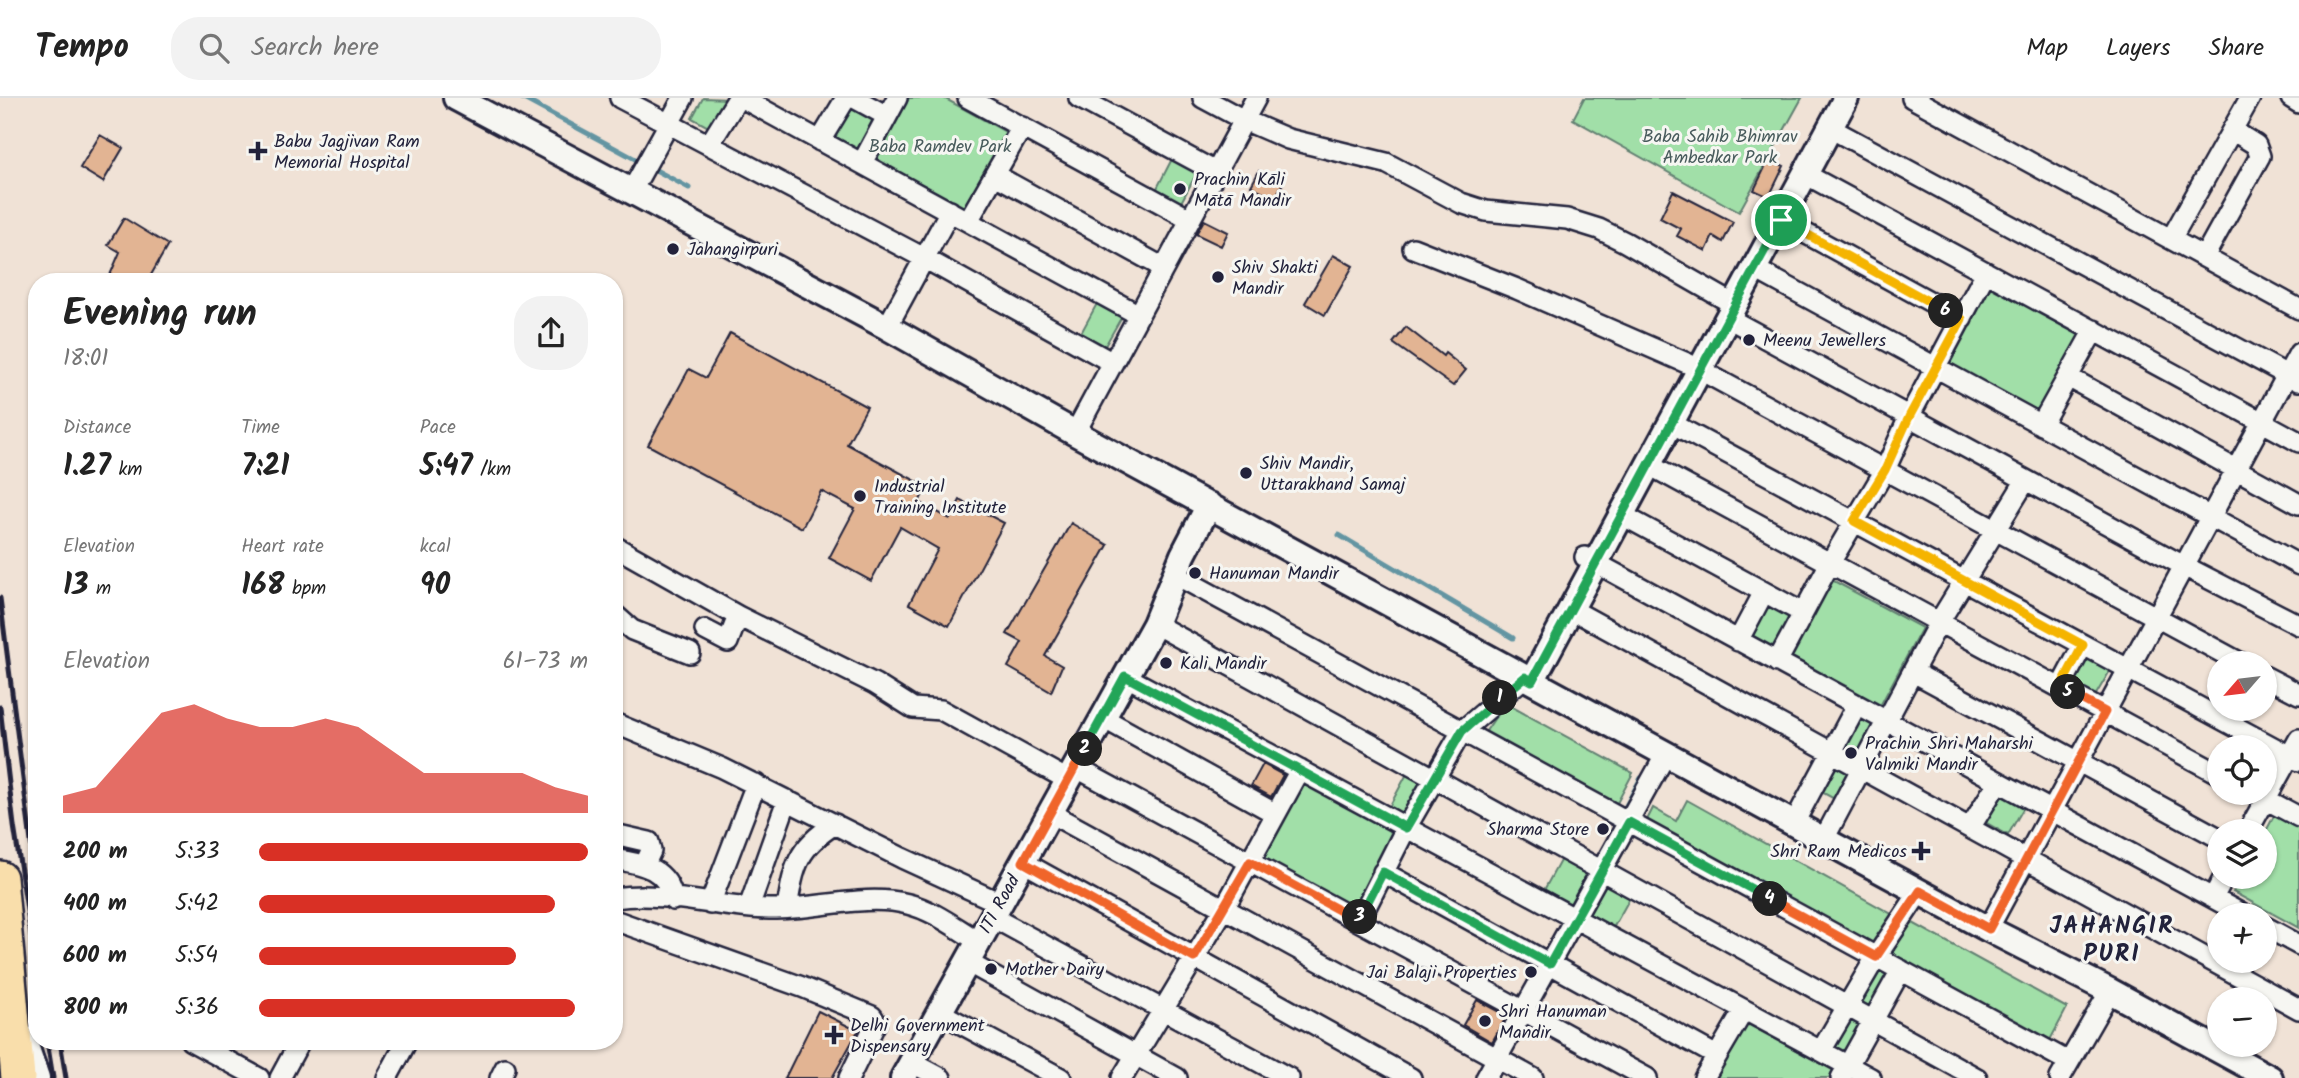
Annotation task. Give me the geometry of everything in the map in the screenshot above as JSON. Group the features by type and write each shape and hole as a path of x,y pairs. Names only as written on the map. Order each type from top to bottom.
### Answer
{"highway":[{"path":"0,878 18,1078"}],"street":[{"path":"456,98 887,327 1075,433 1526,678 2270,1078"},
{"path":"620,98 924,258 1113,363"},
{"path":"631,192 683,98"},
{"path":"709,145 740,98 1139,315"},
{"path":"820,141 846,98"},
{"path":"854,98 887,116"},
{"path":"862,163 897,98"},
{"path":"968,98 1190,219"},
{"path":"1079,98 1216,172"},
{"path":"1203,98 1288,139 1386,163 1461,203 1486,211 1567,219 1599,229 1625,242 1909,417 2299,625"},
{"path":"1075,433 1256,98"},
{"path":"1526,678 1729,307 1832,98"},
{"path":"1729,307 1755,269 1846,98"},
{"path":"1912,98 2299,309"},
{"path":"2171,239 2250,98"},
{"path":"2291,98 2299,103"},
{"path":"968,221 1022,127"},
{"path":"1830,128 2293,378"},
{"path":"2204,257 2260,156 2256,145 2232,130"},
{"path":"1805,174 2299,441"},
{"path":"995,175 1164,268"},
{"path":"887,327 950,211"},
{"path":"1781,220 1962,319"},
{"path":"1413,248 1517,289 1694,367 2218,651"},
{"path":"1755,269 2299,565"},
{"path":"1777,662 1830,563 1885,470 1909,417 1986,272"},
{"path":"2041,425 2094,330"},
{"path":"1989,929 2262,422 2293,378 2299,353"},
{"path":"1359,921 1406,828 1462,731 1526,678 1571,609 1590,561 1622,515 1671,423 1694,367"},
{"path":"2068,377 2299,504"},
{"path":"1671,423 2129,670 2296,752 2277,775"},
{"path":"1649,465 2207,767"},
{"path":"1824,839 1939,622 2025,480"},
{"name":"ITI Road","path":"907,1070 1155,624 1183,555 1209,505"},
{"path":"1622,515 1803,613"},
{"path":"623,551 738,616 875,684 913,708 941,710 995,739 1072,773 1250,862 1647,1078"},
{"path":"1590,561 2222,903"},
{"path":"1177,575 1901,970 2065,1070 2110,990"},
{"path":"1738,641 1764,592"},
{"path":"1571,609 2299,1009"},
{"path":"705,630 728,642 738,616"},
{"path":"623,622 632,630 690,653"},
{"path":"1155,624 1978,1078"},
{"path":"2060,688 2083,645"},
{"path":"1913,672 2207,832"},
{"path":"1125,676 1821,1051 1844,1072 1871,1078"},
{"path":"2277,683 2299,694"},
{"path":"1794,823 1857,705"},
{"path":"1102,718 1276,814"},
{"path":"623,727 756,784 835,824 996,910 1164,1009 1289,1078"},
{"path":"1486,1078 1666,754"},
{"path":"1122,1078 1225,907 1300,770"},
{"path":"1970,828 1998,782"},
{"path":"710,904 756,784"},
{"path":"749,907 787,800"},
{"path":"2276,805 2299,817"},
{"path":"1050,813 1533,1078"},
{"path":"786,908 796,861 818,835 835,824"},
{"path":"623,836 649,842 651,850 643,866"},
{"path":"623,861 657,872 671,887 673,900"},
{"path":"1023,862 1411,1078"},
{"path":"1383,872 1717,1056"},
{"path":"2213,898 2218,889"},
{"path":"1821,1051 1876,957 1920,891"},
{"path":"623,898 786,908 879,901 907,904 930,912 973,952 1135,1055 1177,1078"},
{"path":"623,922 802,987 876,1018 849,1078"},
{"path":"2277,933 2299,945"},
{"path":"1844,1072 1901,970"},
{"path":"10,1000 37,1078"},
{"path":"1704,1078 1744,1010"},
{"path":"939,1012 1061,1078"},
{"path":"208,1050 259,1078"},
{"path":"280,1078 295,1050"},
{"path":"387,1078 403,1050"},
{"path":"907,1070 940,1078"}],"green space":[{"path":"703,98 729,99 712,129 692,118"},
{"name":"Baba Ramdev Park","path":"909,98 944,98 1006,132 964,209 875,161"},
{"name":"Baba Sahib Bhimrav Ambedkar Park","path":"1584,98 1802,98 1739,212 1573,119"},
{"path":"850,103 876,118 858,150 832,135"},
{"path":"1173,157 1198,171 1179,206 1155,192"},
{"path":"1991,286 2080,335 2039,412 1949,364"},
{"path":"1100,298 1125,311 1105,346 1081,333"},
{"path":"1832,580 1922,628 1880,706 1791,657"},
{"path":"1768,599 1796,614 1774,653 1747,638"},
{"path":"2089,656 2111,669 2094,698 2072,685"},
{"path":"1505,703 1633,773 1616,805 1484,734"},
{"path":"1859,712 1879,723 1857,762 1838,751"},
{"path":"1834,760 1854,771 1838,801 1818,790"},
{"path":"1409,770 1429,781 1406,822 1387,811"},
{"path":"1301,781 1397,832 1355,910 1260,859"},
{"path":"2002,793 2024,807 2008,835 1985,822"},
{"path":"1687,800 1895,916 1876,950 1646,822 1653,808 1676,821"},
{"path":"2275,814 2299,828 2299,928 2277,916 2277,903 2253,903 2233,892 2235,889 2277,889 2277,819 2272,819"},
{"path":"1562,857 1588,871 1570,904 1544,890"},
{"path":"1605,882 1631,896 1612,930 1587,915"},
{"path":"1911,922 2067,1008 2049,1042 1886,953"},
{"path":"1875,964 1897,976 1874,1015 1853,1003"},
{"path":"1848,1010 1870,1023 1847,1062 1826,1049"},
{"path":"1744,1022 1833,1070 1829,1078 1714,1078"}],"building":[{"path":"100,135 123,148 103,182 80,168"},
{"path":"1769,159 1784,166 1769,197 1754,190"},
{"path":"1259,171 1283,183 1275,198 1251,186"},
{"path":"1673,191 1733,222 1723,242 1713,236 1706,251 1677,236 1681,229 1660,218"},
{"path":"124,218 168,245 152,273 111,273 120,252 108,245"},
{"path":"1204,220 1228,232 1221,246 1196,234"},
{"path":"1333,255 1353,266 1325,315 1305,303"},
{"path":"1406,327 1466,370 1453,386 1393,343"},
{"path":"730,333 867,407 847,444 927,487 919,502 950,519 960,500 1004,523 949,626 909,604 938,549 900,527 871,581 829,558 855,509 821,491 802,528 648,445 689,369 706,378"},
{"path":"1071,523 1108,545 1045,656 1062,666 1051,692 1008,667 1022,642 1007,634"},
{"path":"1263,764 1283,775 1271,797 1251,786"},
{"name":"Shri Hanuman Mandir","path":"1477,1000 1507,1016 1492,1042 1463,1025"},
{"path":"818,1011 858,1031 832,1078 785,1078"}],"waterway":[{"path":"522,98 689,188"},
{"path":"1339,535 1513,638"},
{"path":"1621,815 1641,778"}],"railway":[{"path":"0,598 28,818"},
{"path":"0,707 28,915"},
{"path":"48,1050 53,1078"},
{"path":"61,1050 66,1078"}],"place":[{"name":"Babu Jagjivan Ram Memorial Hospital","path":"258,151"},
{"name":"Prachin Kāli Mātā Mandir","path":"1180,189"},
{"name":"Jahangirpuri","path":"673,249"},
{"name":"Shiv Shakti Mandir","path":"1218,277"},
{"name":"Meenu Jewellers","path":"1749,340"},
{"name":"Shiv Mandir, Uttarakhand Samaj","path":"1246,473"},
{"name":"Industrial Training Institute","path":"860,496"},
{"name":"Hanuman Mandir","path":"1195,573"},
{"name":"Kali Mandir","path":"1166,663"},
{"name":"Prachin Shri Maharshi Valmiki Mandir","path":"1851,753"},
{"name":"Sharma Store","path":"1603,829"},
{"name":"Shri Ram Medicos","path":"1921,851"},
{"name":"Mother Dairy","path":"991,969"},
{"name":"Jai Balaji Properties","path":"1531,972"},
{"name":"Shri Hanuman Mandir","path":"1485,1021"},
{"name":"Delhi Government Dispensary","path":"834,1035"}],"district":[{"name":"JAHANGIR PURI","path":"2112,939"}],"route":[{"path":"1781,220 1962,319 1909,417 1885,470 1854,521 2083,645 2060,688 2105,712 1989,929 1920,891 1876,957 1629,822 1550,964 1383,872 1359,921 1250,862 1194,958 1023,862 1125,676 1406,828 1462,731 1525,677 1532,681 1781,220"}]}
